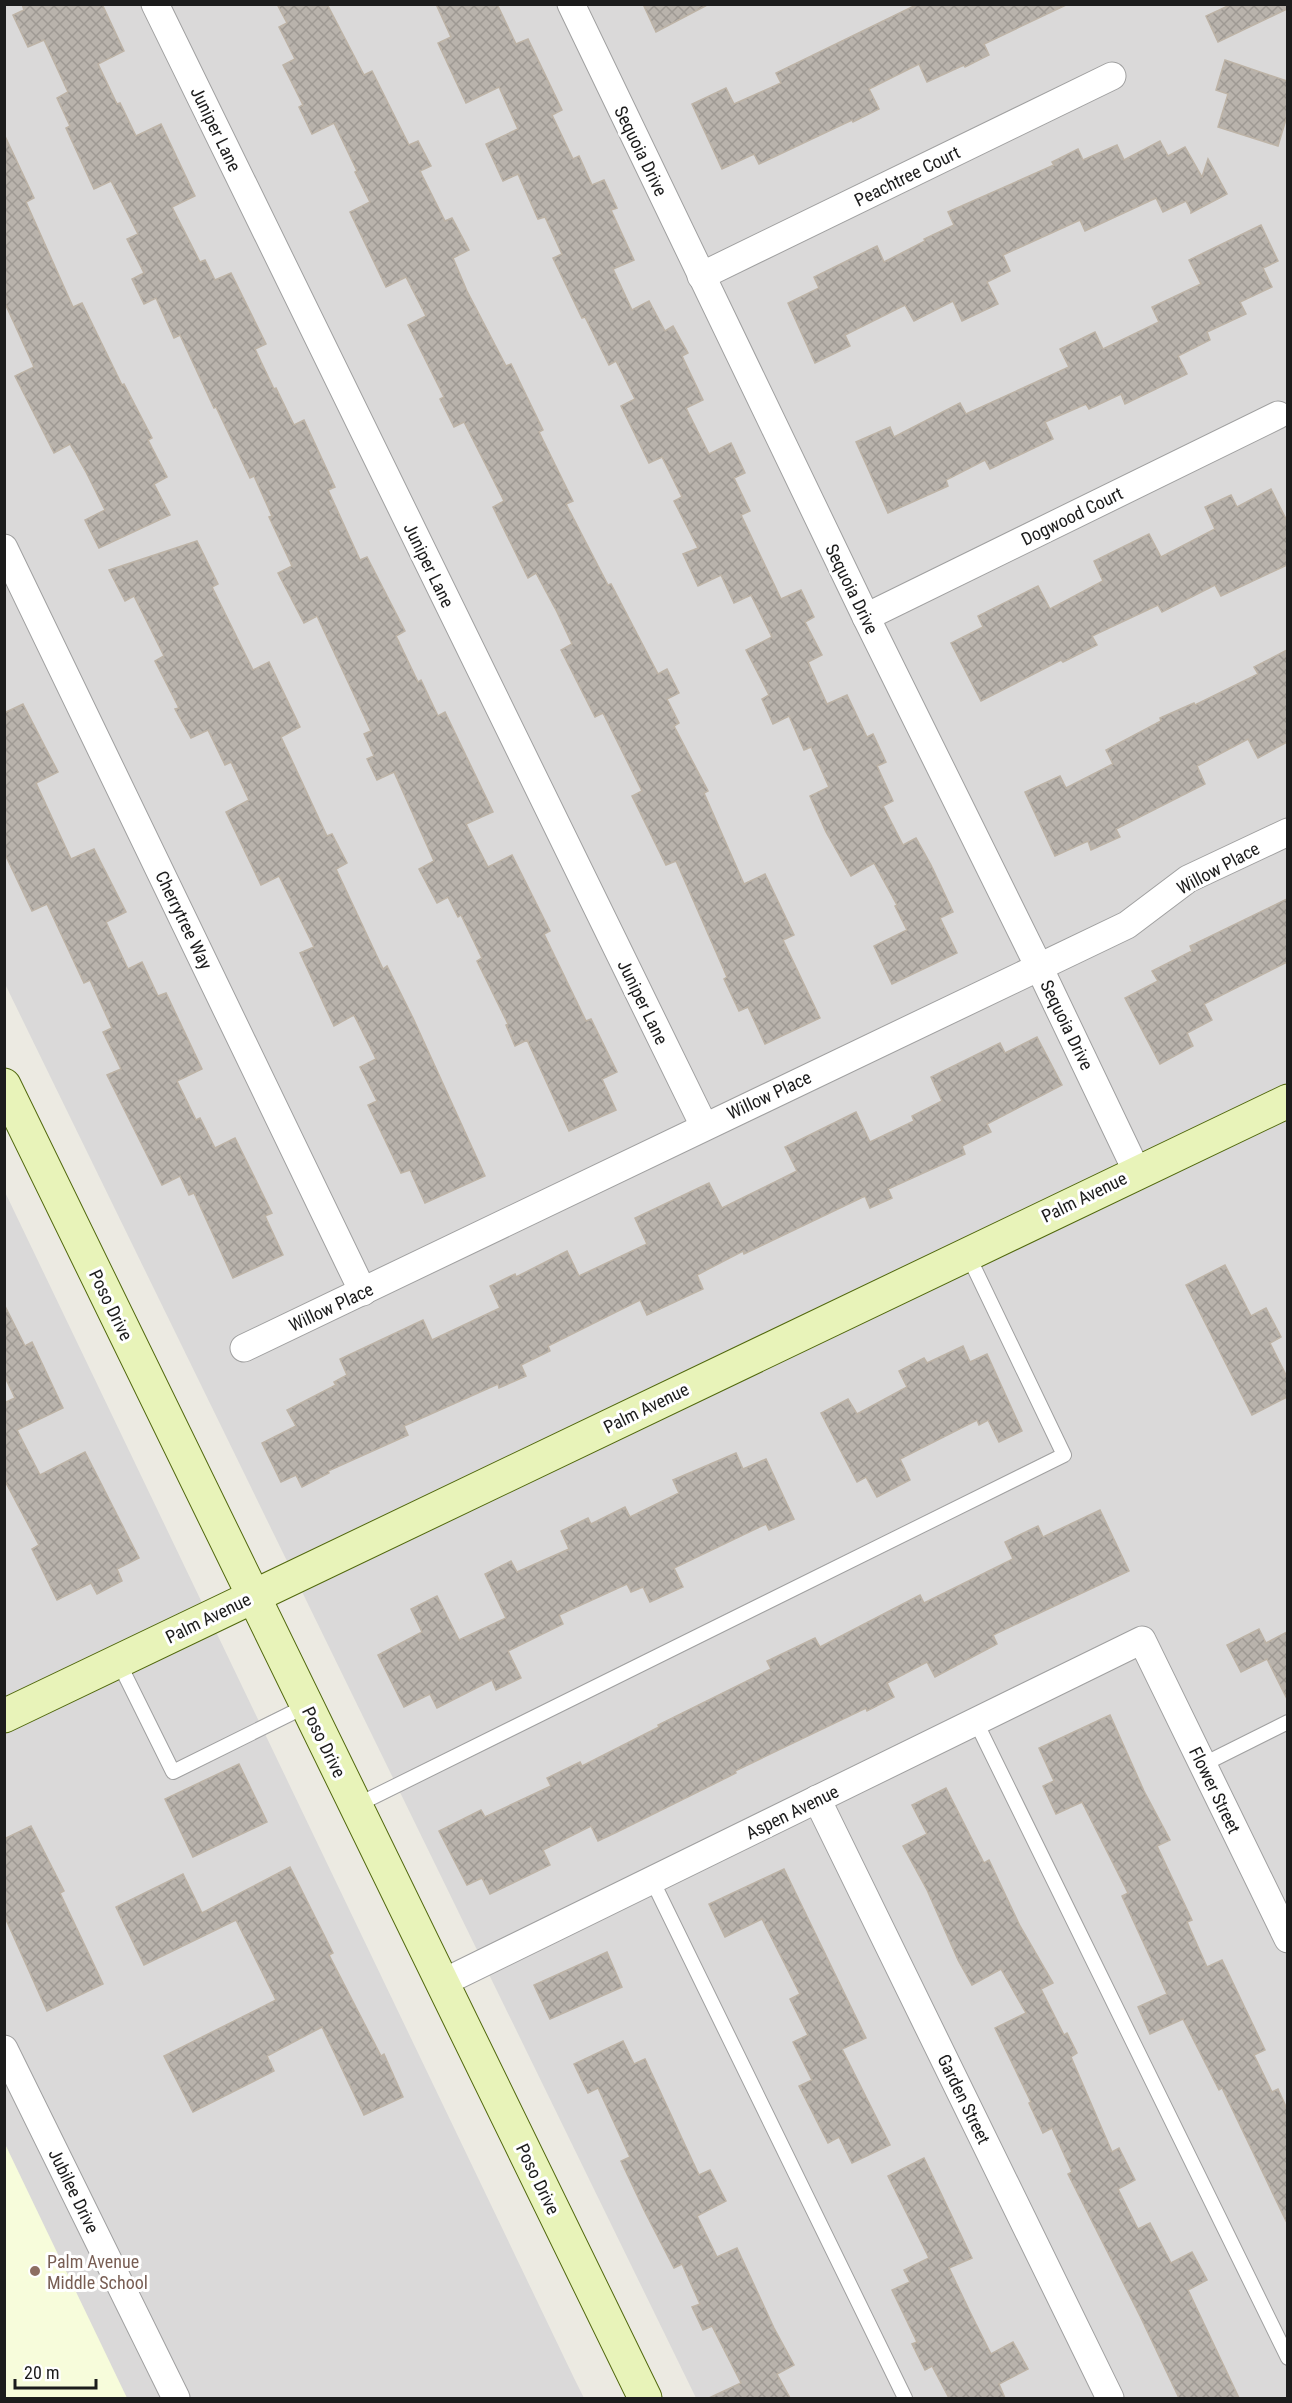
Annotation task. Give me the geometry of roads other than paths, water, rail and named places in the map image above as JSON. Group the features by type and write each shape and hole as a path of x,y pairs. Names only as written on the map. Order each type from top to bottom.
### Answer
{"main road":[{"name":"Poso Drive","path":"4,1085 645,2398"},
{"name":"Palm Avenue","path":"4,1716 1137,1172 1285,1107"}],"street":[{"name":"Juniper Lane","path":"155,4 704,1126"},
{"name":"Sequoia Drive","path":"571,4 866,617 1039,967 1137,1172"},
{"name":"Peachtree Court","path":"701,276 1112,76"},
{"name":"Dogwood Court","path":"866,617 1278,415"},
{"name":"Cherrytree Way","path":"4,548 363,1292"},
{"name":"Willow Place","path":"244,1348 1127,925 1188,879 1287,832"},
{"name":"Aspen Avenue","path":"442,1983 1142,1640"},
{"name":"Flower Street","path":"1142,1640 1287,1939"},
{"name":"Garden Street","path":"817,1799 1110,2398"},
{"name":"Jubilee Drive","path":"4,2049 176,2398"}],"lane":[{"path":"355,1806 1064,1455 967,1253"},
{"path":"118,1661 172,1772 306,1706"},
{"path":"976,1722 1287,2358"},
{"path":"1202,1765 1287,1722"},
{"path":"652,1880 904,2398"}],"place":[{"name":"Palm Avenue Middle School","path":"35,2271"}]}
